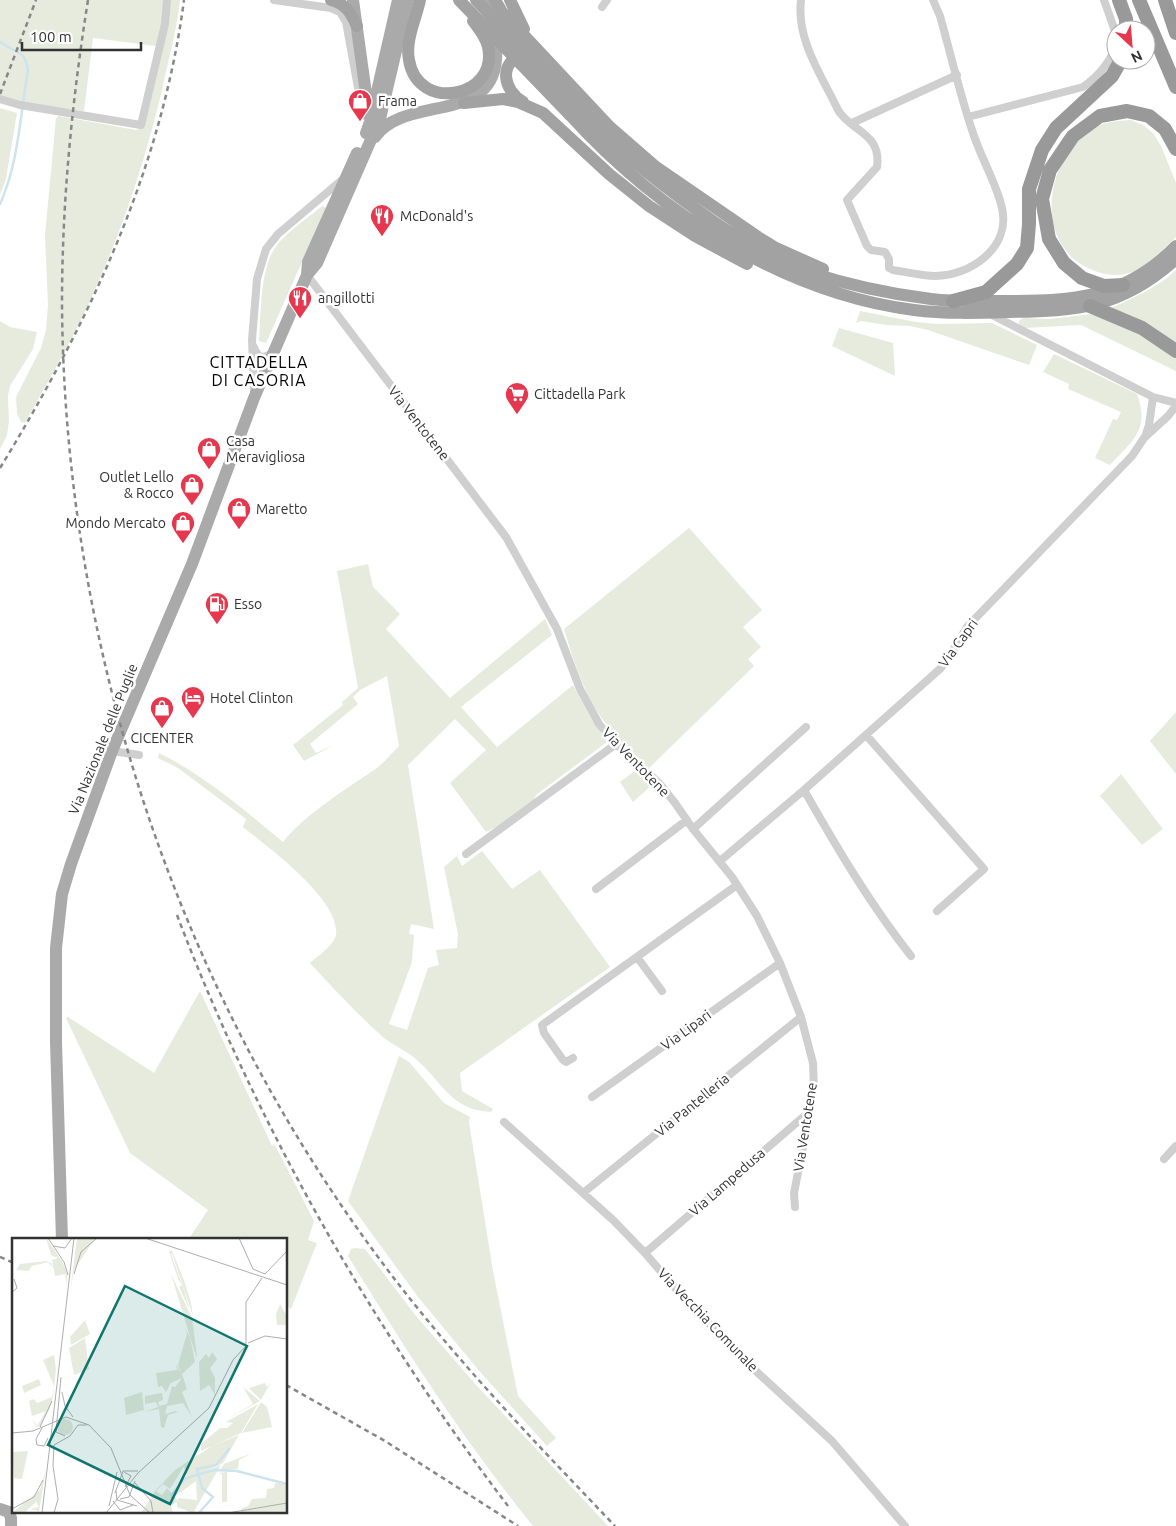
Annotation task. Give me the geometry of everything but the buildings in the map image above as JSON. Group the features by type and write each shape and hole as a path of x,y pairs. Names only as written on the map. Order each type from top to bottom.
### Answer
{"highway":[{"path":"332,0 342,4 349,10 357,26"},
{"path":"420,0 410,42 409,61 416,78 426,88 444,94 457,93 471,88 481,78 488,62 489,49 483,34 458,0"},
{"path":"458,0 573,111 646,173 732,234 767,254 804,270 866,287 930,299 953,301 1030,301 1092,295 1123,285 1153,268 1176,246"},
{"path":"476,0 573,111 590,138 621,166 675,208 744,253 784,274 816,286"},
{"path":"495,0 502,12 534,45 551,66"},
{"path":"510,0 520,23 534,45"},
{"path":"1119,0 1126,20"},
{"path":"1139,0 1176,86"},
{"path":"1146,0 1176,86"},
{"path":"1165,0 1176,33"},
{"path":"866,287 776,248 741,227 686,189 630,146 540,56 530,53 518,56 508,67 506,78 509,89 517,99 550,118 609,174 649,206 702,240 751,265 786,278 860,299 913,310 949,312 1058,311 1108,301 1133,290 1156,276 1176,259"},
{"path":"953,301 986,292 1017,264 1026,248 1029,224 1029,189 1042,150 1056,128 1112,76 1115,70"},
{"path":"464,103 503,99 531,107"},
{"path":"1123,285 1104,286 1082,278 1064,263 1049,239 1042,199 1050,170 1073,136 1100,116 1127,111 1149,116 1165,129 1176,149"},
{"path":"1090,306 1142,328 1176,351"}],"main road":[{"name":"Via Nazionale delle Puglie","path":"307,275 308,262 370,122 398,0"},
{"name":"Via Nazionale delle Puglie","path":"62,1238 56,1042 56,948 62,894 112,751 192,564 254,398 307,275 317,263 334,233 370,145 380,119 408,0"},
{"path":"370,145 383,128 395,120 426,110 464,103 484,89 495,68 496,51 487,0"},
{"path":"354,2 370,122"}],"street":[{"path":"0,99 23,105 141,126 164,24 167,0"},
{"path":"274,0 331,8 342,15 346,22 364,115 370,122"},
{"path":"602,7 607,0"},
{"path":"801,0 803,38 842,117 870,139 878,161 877,167 847,200 867,246 871,250 885,252 889,259 889,268 893,270 934,276 949,275 964,271 973,266 995,246 1002,235 1004,223 1002,206 973,134 940,16 933,0"},
{"path":"1104,0 1111,20"},
{"path":"968,117 1083,87 1095,79 1106,65"},
{"path":"852,124 957,76"},
{"path":"254,398 252,340 257,279 266,248 278,234 346,176"},
{"name":"Via Ventotene","path":"307,275 506,537 521,554 557,629 580,689 599,724 616,744 659,784 720,861 757,916 780,963 801,1017 813,1063 814,1090 794,1193 795,1207"},
{"name":"Via Capri","path":"720,861 804,790 940,668 949,657 967,626 1132,456 1144,438 1168,416 1176,404 1153,397 988,312"},
{"path":"358,343 365,338"},
{"path":"252,340 256,355 267,357 273,353"},
{"path":"1144,438 1149,425 1153,397"},
{"path":"693,829 806,727"},
{"path":"866,735 984,869 937,911"},
{"path":"466,854 616,744"},
{"path":"112,751 139,755"},
{"path":"804,790 849,869 887,925 911,956"},
{"path":"596,889 687,820"},
{"path":"573,1058 566,1062 562,1060 544,1033 542,1025 737,885"},
{"path":"637,957 662,991"},
{"name":"Via Lipari","path":"592,1097 780,963"},
{"name":"Via Pantelleria","path":"583,1193 801,1017"},
{"name":"Via Lampedusa","path":"645,1253 809,1112"},
{"name":"Via Vecchia Comunale","path":"504,1122 583,1193 645,1253 675,1288 745,1361 832,1441 905,1526"},
{"path":"1164,1159 1176,1146"}],"shaded area":[{"path":"0,0 180,0 163,86 143,162 108,261 81,320 25,423 21,422 17,413 16,397 41,348 46,330 48,305 45,235 56,118 59,116 136,130 143,126 156,46 93,38 84,111 20,102 0,95"},
{"path":"0,108 17,113 6,179 0,195"},
{"path":"1131,120 1143,125 1154,134 1162,148 1176,183 1176,237 1151,260 1135,271 1118,275 1101,273 1090,269 1072,257 1059,240 1053,221 1052,200 1056,178 1065,158 1077,141 1094,128 1103,124"},
{"path":"322,206 326,208 266,343 259,341 263,284 272,253 287,234"},
{"path":"1176,270 1176,346 1109,309 1136,297"},
{"path":"860,311 916,322 937,324 992,323 1037,345 1029,365 928,330 910,326 861,321 856,323"},
{"path":"1091,314 1141,333 1176,357 1176,371 1081,325 1024,328 1019,324 1019,321 1023,318 1049,319"},
{"path":"0,321 10,327 37,332 33,349 10,386 7,435 0,449"},
{"path":"839,328 893,343 895,376 832,346"},
{"path":"1054,354 1137,394 1142,417 1137,434 1110,465 1095,458 1113,419 1117,420 1121,412 1068,389 1069,384 1043,372"},
{"path":"689,528 762,610 743,627 761,647 748,659 754,666 649,768 626,747 599,714 581,679 564,629"},
{"path":"368,564 373,587 400,614 386,629 450,698 545,619 552,635 461,707 497,747 573,685 607,742 536,795 534,800 506,822 486,832 450,783 486,750 455,719 408,765 434,929 411,924 409,934 414,935 412,962 389,1024 407,1030 428,968 439,965 436,950 457,948 458,934 444,867 457,856 462,866 482,851 512,889 540,870 610,967 460,1073 462,1091 493,1109 491,1112 477,1110 457,1101 414,1057 387,1040 355,1011 310,963 335,939 334,921 327,906 301,875 243,827 246,819 178,768 158,758 159,753 192,772 253,817 283,842 313,813 381,765 399,746 387,676 360,690 353,697 358,704 310,744 316,753 334,745 304,761 293,745 343,705 342,702 358,688 337,571"},
{"path":"1176,712 1176,774 1150,741"},
{"path":"636,770 652,785 633,802 620,782"},
{"path":"1121,774 1163,829 1142,845 1100,796"},
{"path":"200,991 272,1146 275,1145 314,1221 308,1240 317,1243 291,1309 288,1307 288,1238 189,1238 208,1210 130,1153 66,1018 68,1017 154,1073"},
{"path":"399,1056 409,1062 444,1103 470,1117 469,1122 493,1271 518,1396 556,1438 547,1446 481,1373 418,1297 348,1201"},
{"path":"351,1249 365,1249 416,1316 478,1387 608,1526 533,1526 459,1428 413,1360 348,1256"}],"waterway":[{"path":"0,42 21,54 28,70 15,155 0,204"}],"railway":[{"path":"0,94 36,0"},
{"path":"88,0 73,114 66,189 62,265 68,430 83,556 109,681 144,803 188,922 242,1037 304,1148 375,1253 431,1325 521,1427 615,1526"},
{"path":"0,468 63,358 117,243 139,184 158,124 173,63 184,0"},
{"path":"177,915 243,1071 281,1148 322,1222 410,1368 508,1506"},
{"path":"0,1257 12,1262"},
{"path":"288,1386 385,1441 518,1526"}],"place":[{"name":"Frama","path":"360,122"},
{"name":"McDonald's","path":"382,237"},
{"name":"angillotti","path":"300,319"},
{"name":"Cittadella Park","path":"517,415"},
{"name":"Casa Meravigliosa","path":"209,470"},
{"name":"Outlet Lello & Rocco","path":"192,506"},
{"name":"Maretto","path":"239,530"},
{"name":"Mondo Mercato","path":"183,544"},
{"name":"Esso","path":"217,625"},
{"name":"Hotel Clinton","path":"193,719"},
{"name":"CICENTER","path":"162,729"}],"district":[{"name":"CITTADELLA DI CASORIA","path":"259,371"}]}
